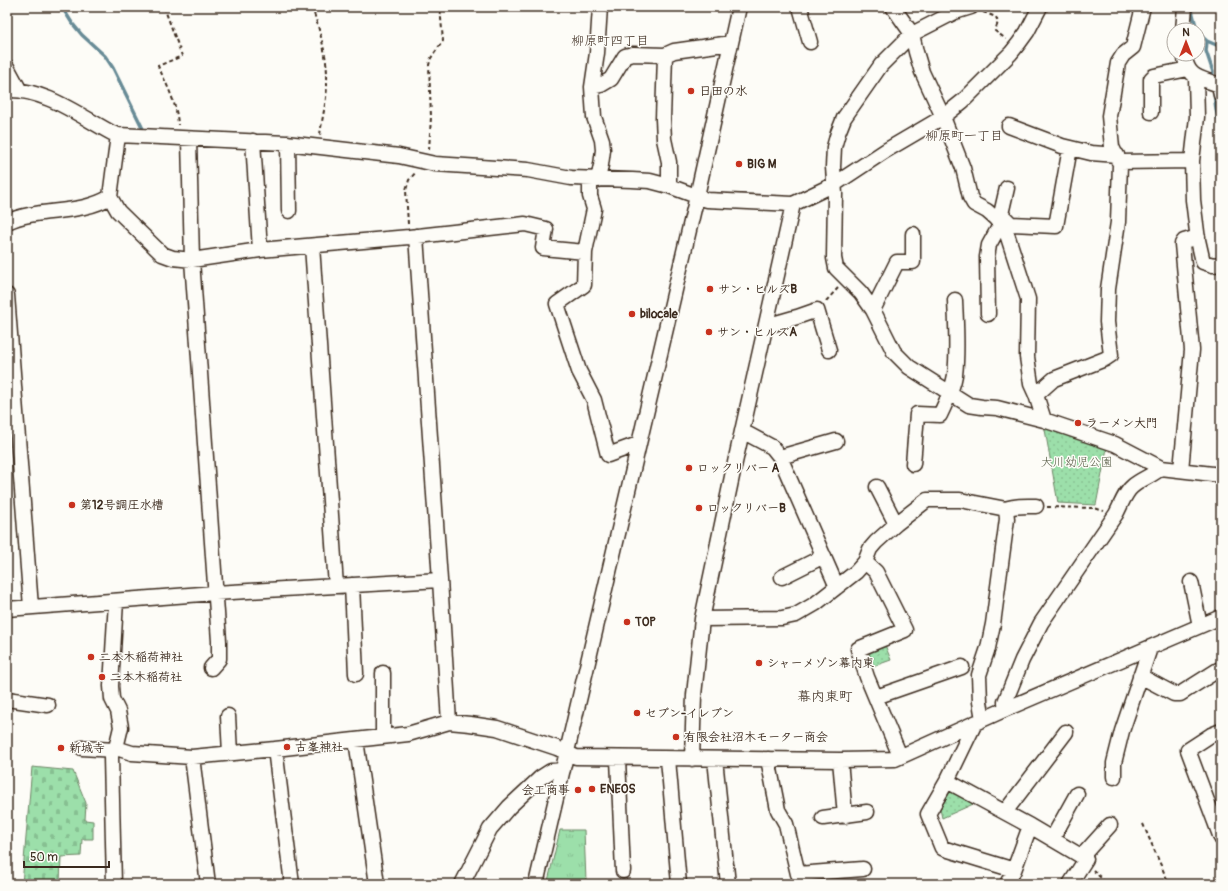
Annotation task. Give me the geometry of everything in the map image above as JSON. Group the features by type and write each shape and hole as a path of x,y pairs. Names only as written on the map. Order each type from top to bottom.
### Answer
{"street":[{"path":"600,7 597,52 592,87 594,117 602,140 603,150 601,166 594,180 590,196 594,209 585,252 584,285 557,304 579,371 594,400 608,455 638,444"},
{"path":"536,884 697,196 739,7"},
{"path":"800,7 810,42"},
{"path":"893,7 912,34 922,72 963,168 970,197 974,204 987,211 1005,226 1056,226 1070,148"},
{"path":"971,7 955,12 912,34 881,64 844,118 834,146 834,258 836,268 861,293 873,310 894,352 910,367 969,405 997,408 1044,420 1115,444 1161,468 1221,476"},
{"path":"7,67 13,90 44,96 118,135 253,141 318,146 393,155 435,164 528,170 559,177 594,180 650,181 669,186 707,200 793,204 835,184 885,151 942,117 963,101 1017,46 1027,32 1040,7"},
{"path":"1036,394 1054,379 1105,359 1111,355 1107,322 1108,289 1118,222 1118,158 1112,147 1110,116 1118,63 1123,55 1133,47 1143,7"},
{"path":"1184,22 1185,7"},
{"path":"592,87 600,85 611,79 626,56 633,54 665,55 674,51 731,43"},
{"path":"665,55 663,119 664,139 669,162 669,186"},
{"path":"1185,62 1192,73 1220,90"},
{"path":"1151,112 1151,79 1154,76 1192,73"},
{"path":"1192,73 1197,117 1192,161 1193,200 1198,237 1203,262 1213,265 1221,264"},
{"path":"1009,126 1070,148 1091,153 1118,158 1192,161"},
{"path":"118,135 110,197 118,211 162,254 173,258 192,260 260,250 525,224 546,229 543,248 585,252"},
{"path":"184,139 219,659 211,668"},
{"path":"253,141 260,250"},
{"path":"288,143 289,211"},
{"path":"1007,188 1001,214 1028,299 1027,357 1031,384 1036,394 1044,420"},
{"path":"7,222 20,217 83,207 101,202 110,197"},
{"path":"692,759 694,695 702,619 793,204"},
{"path":"988,314 987,257 989,245 1005,226"},
{"path":"873,310 897,262 913,262 913,234"},
{"path":"413,236 440,580 449,722"},
{"path":"1181,470 1192,350 1182,244 1184,241 1198,237"},
{"path":"312,246 336,586"},
{"path":"7,295 30,607"},
{"path":"913,464 917,414 940,415 950,392 955,375 955,300"},
{"path":"766,326 816,310 829,350"},
{"path":"742,431 772,447 780,457 837,587"},
{"path":"780,457 836,441"},
{"path":"1006,709 1005,702 1022,660 1042,623 1116,514 1132,486 1154,474 1161,468"},
{"path":"878,487 896,524"},
{"path":"702,619 782,618 796,615 815,604 856,572 865,562 870,550 876,542 927,500 960,500 1006,509 1036,506"},
{"path":"1006,509 1007,520 993,624 988,648 979,675 979,721 928,814 942,848 1014,870"},
{"path":"782,577 824,556"},
{"path":"865,562 876,572 905,630 858,649 900,756"},
{"path":"7,609 215,593 440,580"},
{"path":"1191,582 1200,626"},
{"path":"352,585 356,674"},
{"path":"114,884 111,754 115,749 120,727 118,711 112,699 111,686 116,601"},
{"path":"82,748 115,749 132,753 192,757 275,750 408,734 449,722 497,728 557,748 576,757 618,759 895,759 1006,709 1221,617"},
{"path":"1114,777 1114,763 1122,731 1150,648"},
{"path":"876,697 962,667"},
{"path":"1140,676 1174,694 1180,694 1218,670"},
{"path":"383,673 383,737"},
{"path":"7,699 48,705"},
{"path":"228,716 230,753"},
{"path":"1221,731 1211,735 1188,750 1221,838"},
{"path":"1005,812 1066,732"},
{"path":"356,740 377,884"},
{"path":"275,750 292,884"},
{"path":"192,757 208,884"},
{"path":"618,759 623,871"},
{"path":"668,759 679,884"},
{"path":"715,759 728,884"},
{"path":"768,759 778,810 786,824 798,874 863,869"},
{"path":"840,760 845,816"},
{"path":"462,884 490,829 509,807 540,778 551,771 563,770"},
{"path":"947,781 1030,826 1084,858"},
{"path":"1052,839 1077,794"},
{"path":"823,818 867,812"},
{"path":"1070,884 1084,858 1110,825"},
{"path":"1007,884 1014,870 1030,826"}],"path":[{"path":"164,7 182,56 158,66 178,114 184,139"},
{"path":"312,7 324,49 327,84 318,146"},
{"path":"413,236 406,207 406,190 409,180 428,162 430,117 429,65 430,58 442,41 440,7"},
{"path":"971,7 996,17 998,22 995,31 1017,46"},
{"path":"816,310 847,278"},
{"path":"1036,506 1094,508 1116,514"},
{"path":"1143,824 1169,884"},
{"path":"1084,858 1107,884"}],"green space":[{"name":"大川幼児公園","path":"1044,424 1108,443 1096,505 1058,503"},
{"path":"885,645 891,660 874,666 868,651"},
{"path":"32,767 73,771 86,803 85,820 93,821 93,839 82,839 81,856 61,857 60,884 22,884"},
{"path":"953,787 980,801 942,818 940,809"},
{"path":"560,830 584,830 586,881 548,881"}],"waterway":[{"path":"62,7 82,35 105,56 113,68 145,133"},
{"path":"1191,7 1195,22"},
{"path":"1206,40 1206,51"},
{"path":"1207,41 1221,47"},
{"path":"1206,51 1213,72 1212,79"},
{"path":"1214,93 1221,129"},
{"path":"1221,148 1218,159 1221,181"}],"place":[{"name":"日田の水","path":"691,91"},
{"name":"BIG M","path":"739,164"},
{"name":"サン・ヒルズB","path":"710,289"},
{"name":"bilocale","path":"632,314"},
{"name":"サン・ヒルズA","path":"709,332"},
{"name":"ラーメン大門","path":"1078,423"},
{"name":"ロックリバー A","path":"689,468"},
{"name":"第12号調圧水槽","path":"72,505"},
{"name":"ロックリバーB","path":"699,508"},
{"name":"TOP","path":"627,622"},
{"name":"二本木稲荷神社","path":"91,657"},
{"name":"シャーメゾン幕内東","path":"759,663"},
{"name":"二本木稲荷社","path":"102,677"},
{"name":"セブン-イレブン","path":"637,713"},
{"name":"有限会社沼木モーター商会","path":"676,737"},
{"name":"古峯神社","path":"287,747"},
{"name":"新城寺","path":"61,748"},
{"name":"ENEOS","path":"592,789"},
{"name":"会工商事","path":"578,790"}],"district":[{"name":"柳原町四丁目","path":"610,40"},
{"name":"柳原町一丁目","path":"964,135"},
{"name":"幕内東町","path":"825,696"}]}
